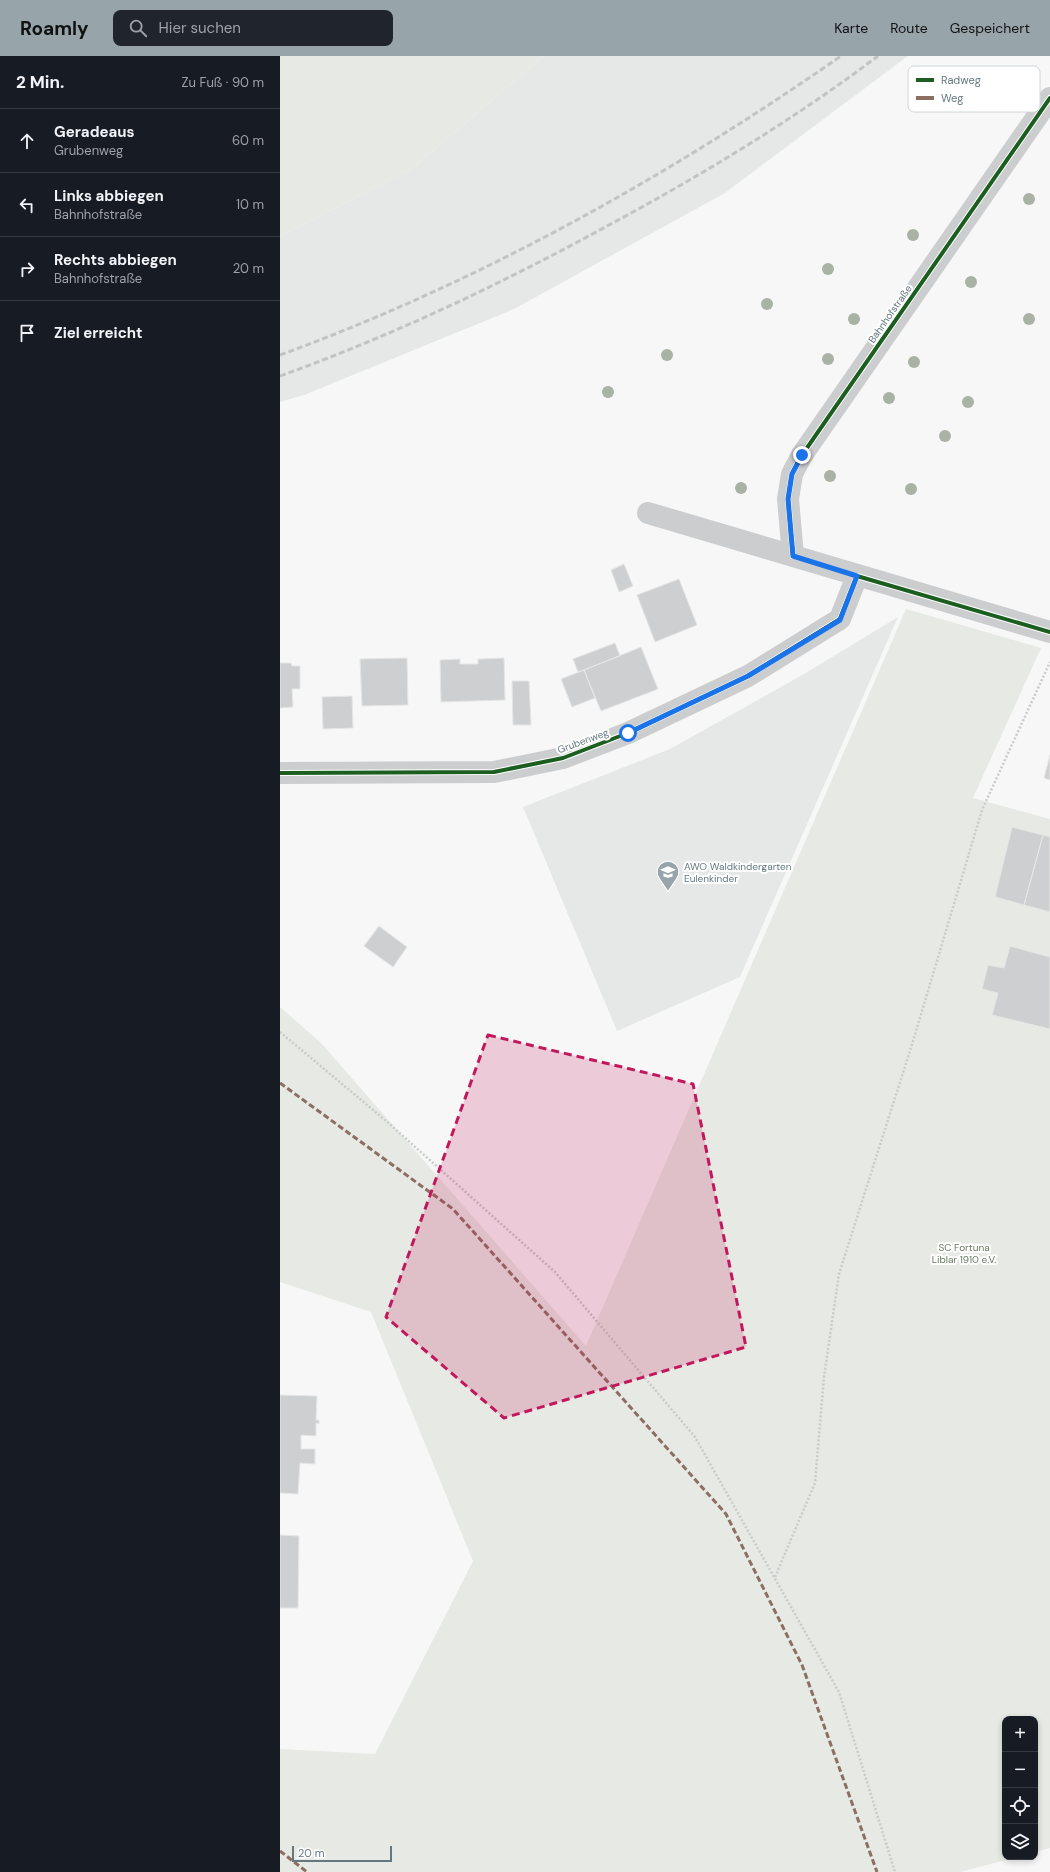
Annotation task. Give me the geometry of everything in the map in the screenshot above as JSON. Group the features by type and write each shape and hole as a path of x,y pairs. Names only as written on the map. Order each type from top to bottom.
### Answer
{"street":[{"name":"Bahnhofstraße","path":"793,556 788,499 792,474 802,455 1050,98"},
{"path":"648,513 1050,632"},
{"name":"Grubenweg","path":"280,773 494,772 563,758 628,733 748,676 840,620 857,576"}],"path":[{"path":"774,1577 815,1484 824,1377 840,1274 914,1038 982,810 1050,662"},
{"path":"280,1032 385,1120 555,1272 695,1437 839,1692 895,1872"}],"highlighted area":[{"path":"488,1035 693,1084 746,1347 504,1418 386,1317"}],"shaded area":[{"path":"544,56 908,56 725,193 514,309 304,395 280,402 280,236 412,169"},
{"name":"AWO Waldkindergarten Eulenkinder","path":"898,617 740,977 617,1031 523,807 670,749 804,674"}],"green space":[{"path":"280,56 544,56 412,169 280,236"},
{"name":"SC Fortuna Liblar 1910 e.V.","path":"906,609 1041,648 973,798 1050,819 1050,1848 1038,1851 1038,1716 1002,1716 1002,1860 1006,1860 960,1872 280,1872 280,1749 375,1754 473,1561 371,1312 280,1282 280,1007 321,1043 586,1346"}],"building":[{"path":"624,564 633,586 619,592 611,570"},
{"path":"679,579 697,625 655,642 637,595"},
{"path":"615,643 620,656 578,672 573,659"},
{"path":"641,647 658,689 601,711 584,670"},
{"path":"407,658 408,705 362,706 360,659"},
{"path":"504,658 505,700 441,702 440,660 460,659 460,664 478,664 478,659"},
{"path":"280,663 291,663 292,666 300,666 300,689 292,689 293,707 280,708"},
{"path":"584,670 595,698 572,707 561,679"},
{"path":"512,681 529,681 531,725 513,725"},
{"path":"352,696 353,728 323,729 322,697"},
{"path":"1050,755 1050,780 1044,778"},
{"path":"1012,827 1043,835 1024,905 995,897"},
{"path":"1043,835 1050,837 1050,912 1024,905"},
{"path":"379,926 407,947 393,967 364,946"},
{"path":"1010,946 1050,957 1050,1029 992,1015 998,993 982,989 988,965 1004,968"},
{"path":"280,1395 317,1396 316,1420 319,1420 319,1424 316,1423 316,1436 301,1435 301,1449 315,1449 315,1464 300,1463 298,1494 280,1493"},
{"path":"280,1535 299,1536 298,1608 280,1608"}],"railway":[{"path":"280,355 354,326 428,294 500,260 570,224 640,185 708,144 841,56"},
{"path":"280,376 365,343 448,307 529,267 644,206 746,146 846,80 878,56"}],"marked path":[{"path":"280,1083 453,1209 726,1514 802,1665 877,1872"},
{"path":"280,1851 307,1872"}],"cycle path":[{"path":"793,556 788,499 792,474 802,455 1050,98"},
{"path":"280,773 494,772 563,758 628,733 748,676 840,619 857,576 1050,632"}],"place":[{"name":"AWO Waldkindergarten Eulenkinder","path":"668,892"}],"route":[{"path":"628,733 748,676 840,620 857,576 793,556 788,499 792,474 802,455"}]}
